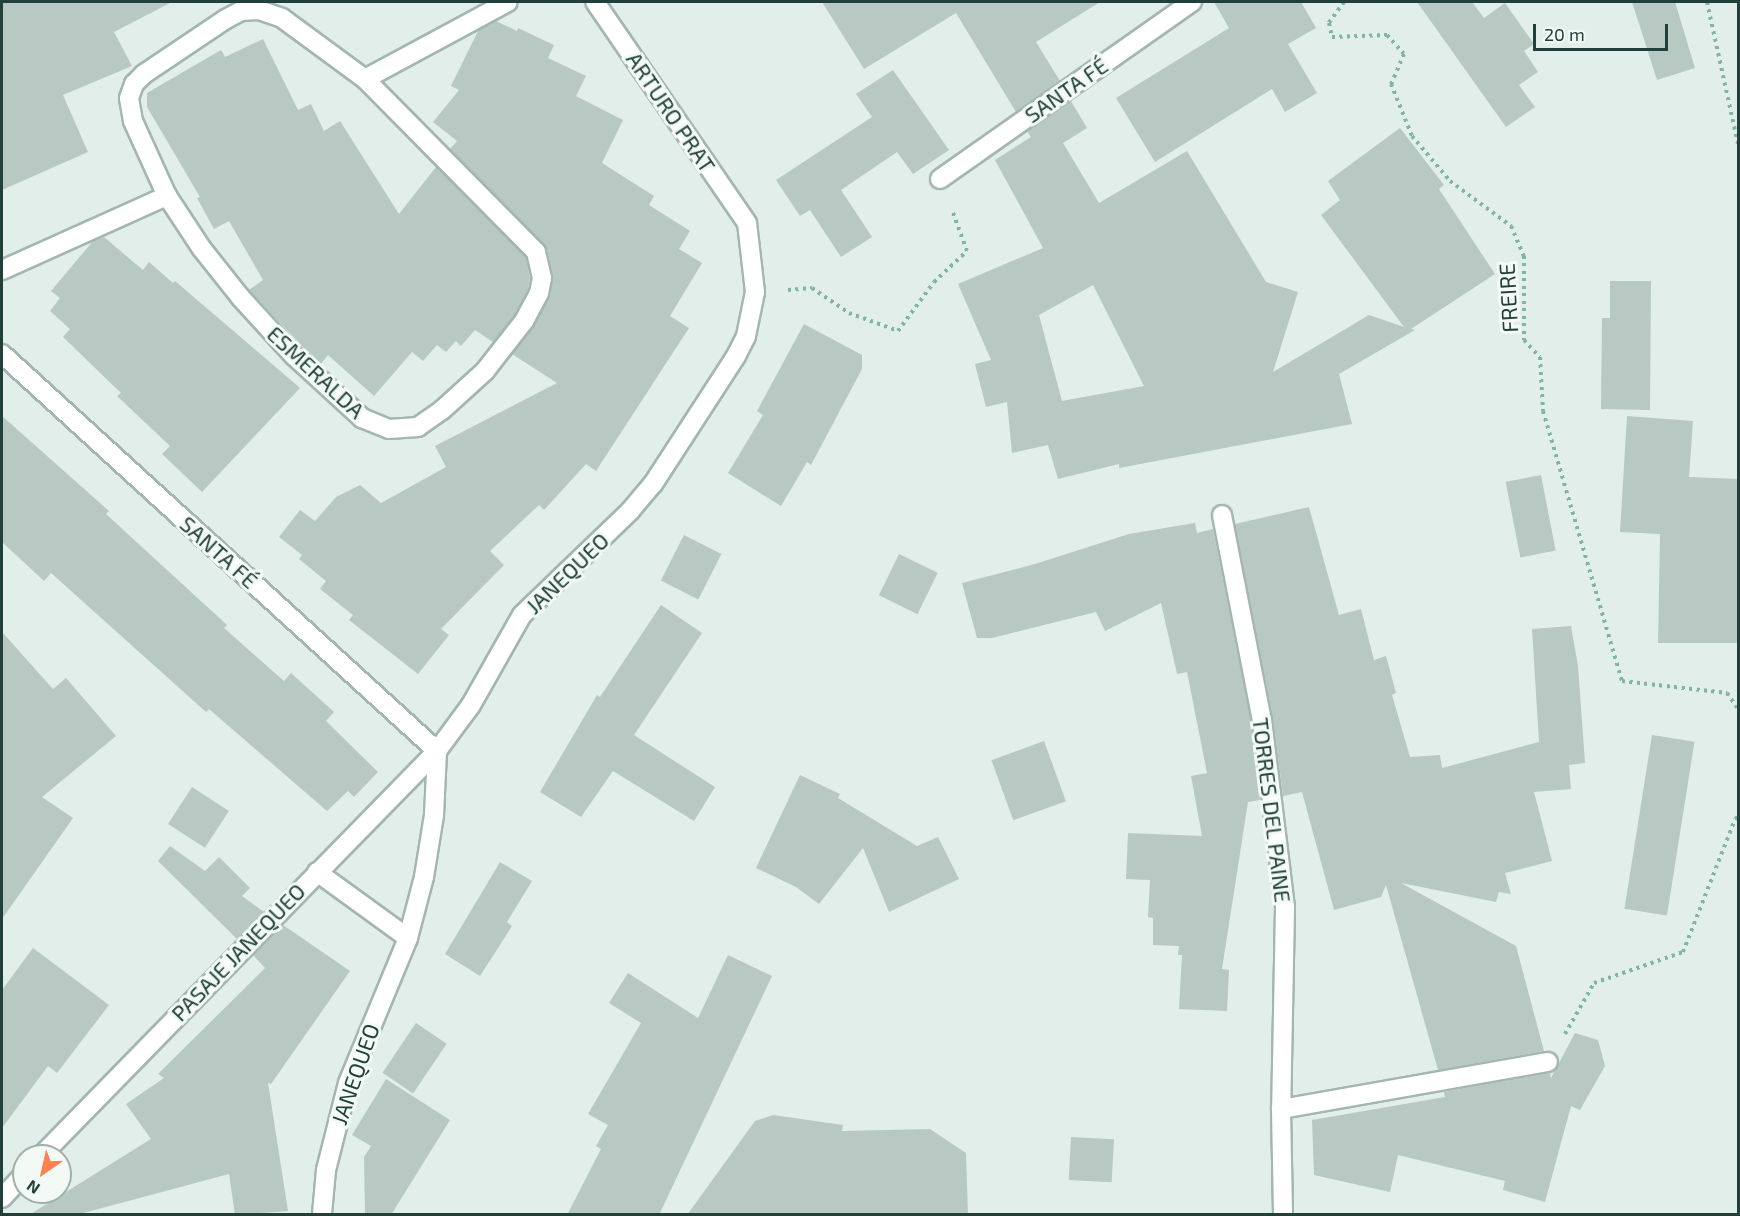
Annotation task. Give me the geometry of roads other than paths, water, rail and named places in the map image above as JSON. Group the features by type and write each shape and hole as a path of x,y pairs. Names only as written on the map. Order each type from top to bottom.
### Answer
{"street":[{"path":"365,79 508,2"},
{"name":"ARTURO PRAT","path":"595,2 747,223"},
{"name":"SANTA FÉ","path":"940,179 1192,2"},
{"name":"ESMERALDA","path":"242,11 271,12 365,79 529,242 541,264 540,293 506,347 464,392 418,427 389,429 362,418 302,363 241,298 202,249 167,196 129,110 132,91 144,74 226,19 242,11"},
{"path":"2,270 167,196"},
{"name":"JANEQUEO","path":"322,1215 326,1170 348,1083 408,938 424,877 432,825 436,751 471,705 522,615 630,511 653,484 736,356 746,336 754,292 747,223"},
{"name":"SANTA FÉ","path":"2,354 436,751"},
{"name":"TORRES DEL PAINE","path":"1222,515 1262,720 1285,908 1281,1109 1283,1215"},
{"name":"PASAJE JANEQUEO","path":"53,1144 436,751"},
{"path":"317,872 408,938"},
{"path":"1281,1109 1548,1062"}]}
